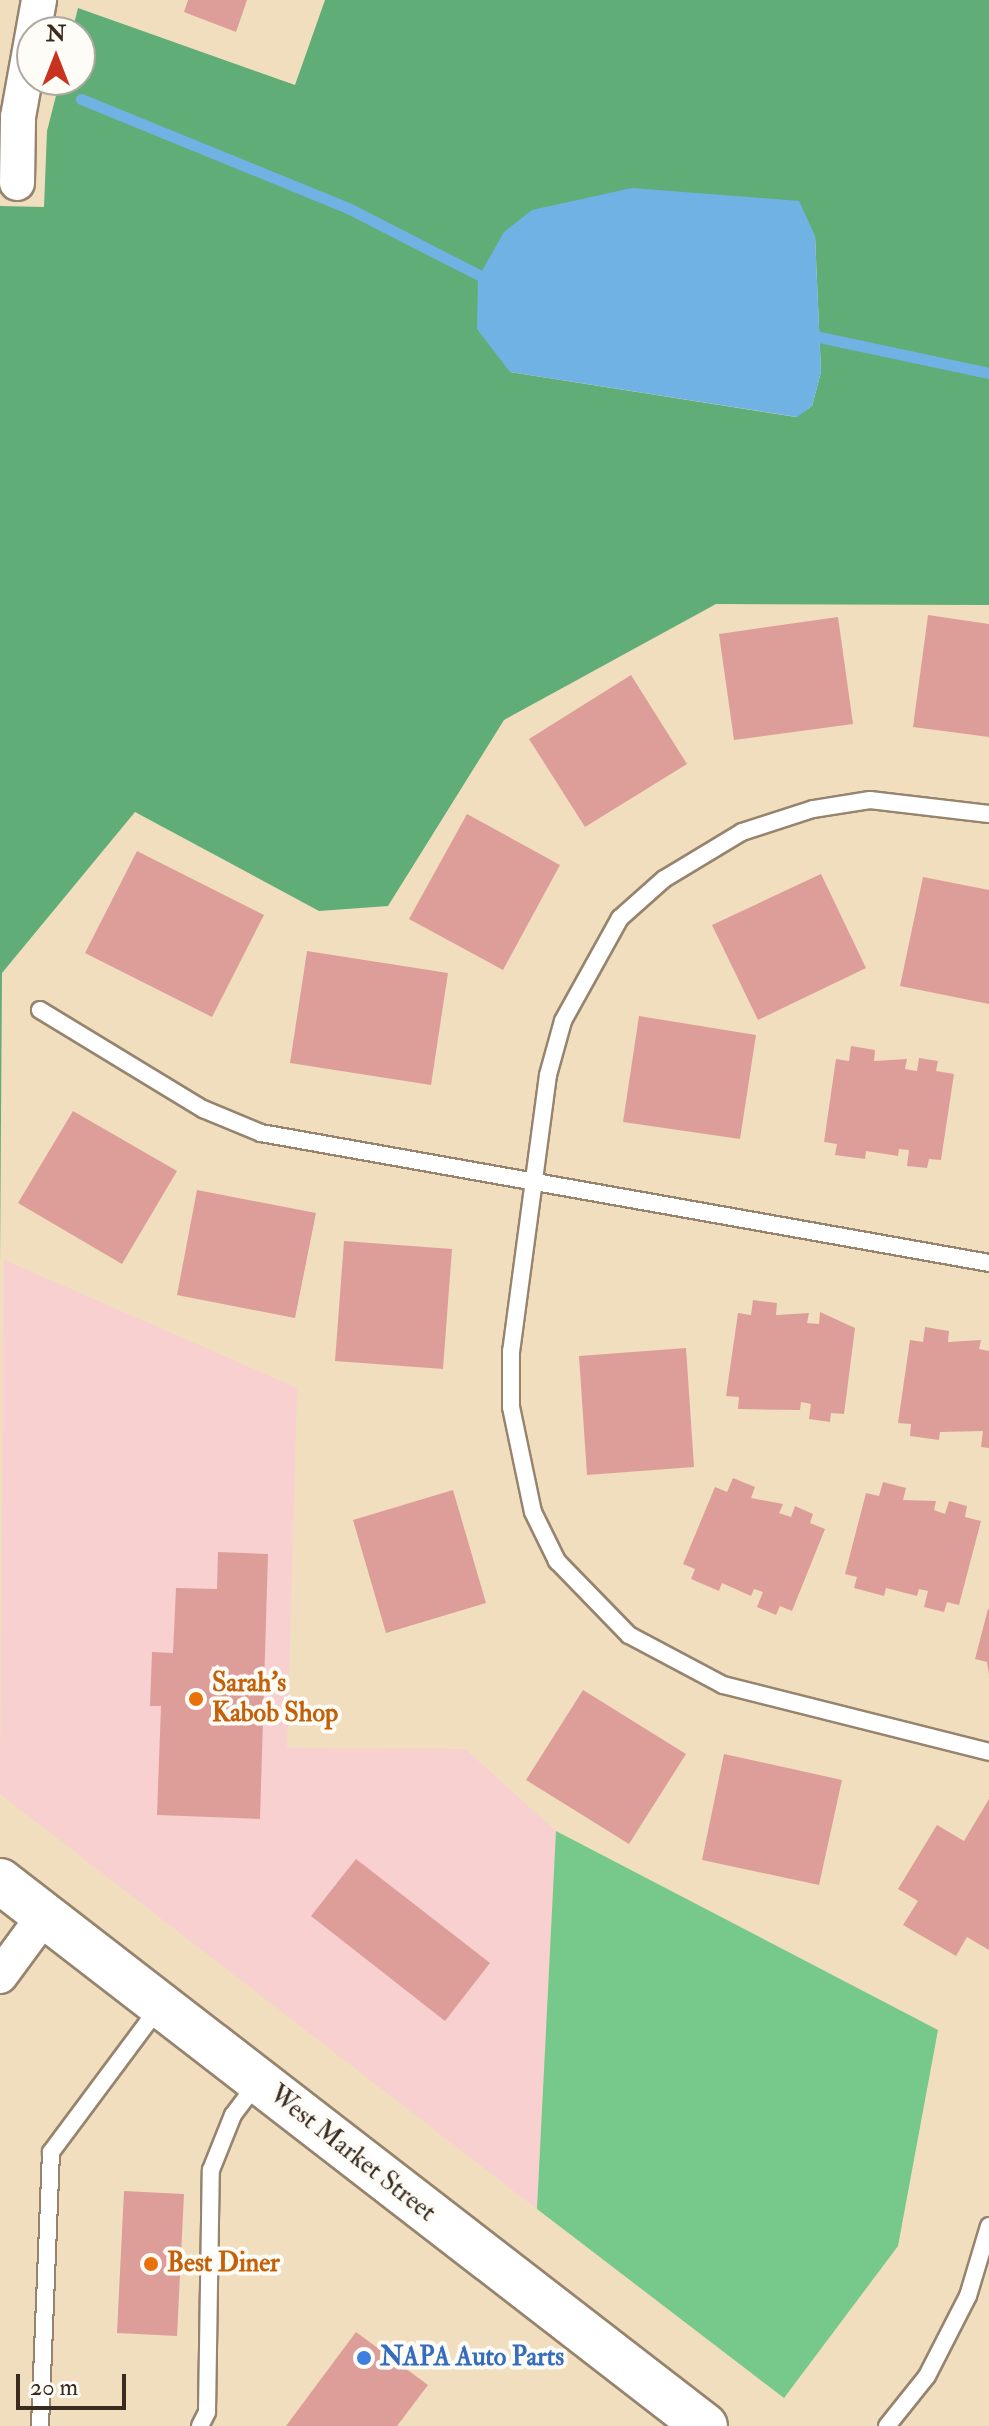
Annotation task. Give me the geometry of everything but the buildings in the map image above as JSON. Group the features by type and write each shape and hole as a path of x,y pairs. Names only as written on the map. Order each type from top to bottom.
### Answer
{"main road":[{"name":"West Market Street","path":"0,1881 705,2426"}],"street":[{"path":"17,183 18,117 39,0"},
{"path":"0,1976 44,1916"}],"lane":[{"path":"989,814 900,800 813,809 742,832 664,879 620,918 563,1021 531,1183 511,1407 533,1512 557,1561 599,1608 676,1666 723,1685 989,1752"},
{"path":"40,1010 203,1109 261,1133 989,1263"},
{"path":"40,2426 51,2152 160,2006"},
{"path":"200,2426 207,2412 211,2170 233,2115 259,2081"},
{"path":"887,2426 927,2376 968,2296 989,2226"}],"shaded area":[{"path":"4,1260 297,1388 287,1748 465,1749 556,1831 537,2209 0,1794"}],"green space":[{"path":"325,0 989,0 989,605 716,604 504,720 388,906 319,911 135,812 2,973 0,1265 0,206 44,207 47,131 56,96 96,96 96,16 76,16 78,8 295,85","holes":["815,236 821,372 812,406 796,417 510,372"]},
{"path":"556,1831 938,2030 898,2246 784,2398 537,2209"}],"water":[{"path":"632,188 799,201 815,236 821,372 812,406 797,417 510,372 477,329 478,278 504,232 532,210"}],"waterway":[{"path":"81,99 348,208 489,280"},
{"path":"810,335 989,373"}],"place":[{"name":"Sarah's Kabob Shop","path":"196,1699"},
{"name":"Best Diner","path":"151,2264"},
{"name":"NAPA Auto Parts","path":"364,2358"}]}
